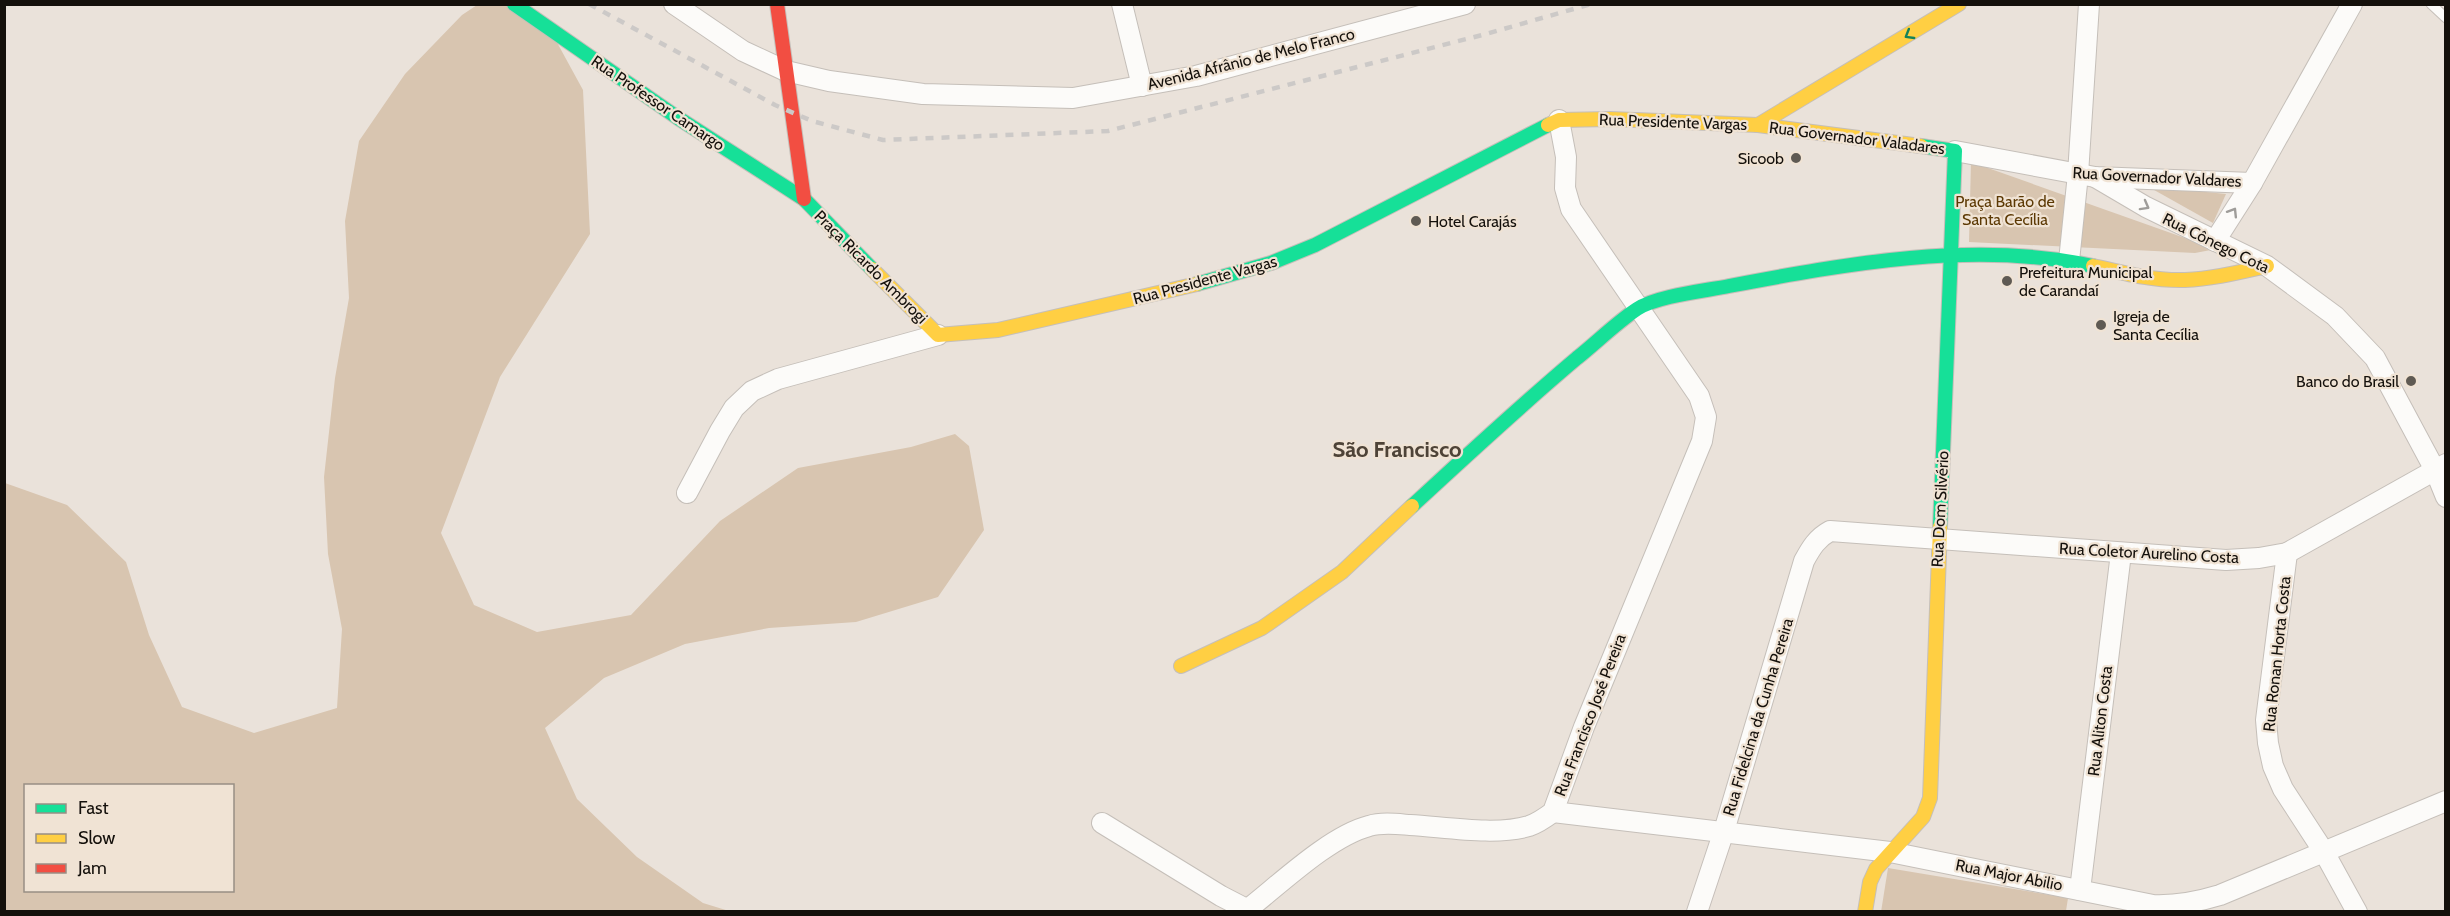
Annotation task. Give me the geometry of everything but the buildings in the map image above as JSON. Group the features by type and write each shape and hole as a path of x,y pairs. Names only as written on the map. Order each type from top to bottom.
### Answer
{"street":[{"name":"Rua Professor Camargo","path":"514,4 678,118 804,199"},
{"name":"Avenida Afrânio de Melo Franco","path":"674,4 743,51 786,72 829,81 911,92 983,97 1073,98 1196,76 1465,4"},
{"path":"777,4 804,199"},
{"path":"1122,4 1142,86"},
{"path":"1758,125 1959,4"},
{"path":"2069,261 2086,175 2089,4"},
{"path":"2214,241 2252,183 2352,4"},
{"name":"Rua Presidente Vargas","path":"687,493 734,408 752,391 789,376 938,335 998,330 1178,290 1271,263 1315,245 1559,120 1610,118 1758,125"},
{"name":"Rua Francisco José Pereira","path":"1250,910 1319,854 1349,833 1370,826 1389,824 1490,829 1521,828 1541,821 1553,812 1628,619 1702,441 1706,417 1699,396 1571,209 1565,188 1566,157 1559,120"},
{"name":"Rua Governador Valadares","path":"1758,125 1955,151"},
{"name":"Rua Governador Valdares","path":"1955,151 2086,175 2252,183"},
{"name":"Rua Dom Silvério","path":"1865,912 1870,882 1876,869 1923,817 1930,798 1938,540 1955,151"},
{"name":"Rua Cônego Cota","path":"2086,175 2267,266 2335,316 2375,358 2440,467 2445,498"},
{"name":"Praça Ricardo Ambrogi","path":"804,199 938,335"},
{"path":"1181,666 1262,628 1342,572 1509,416 1638,308 1672,297 1834,266 1952,256 2009,256 2069,261 2137,276 2184,280 2229,275 2267,266"},
{"name":"Rua Coletor Aurelino Costa","path":"1830,531 2226,560 2259,558 2288,553 2440,467"},
{"name":"Rua Fidelcina da Cunha Pereira","path":"1697,912 1724,831 1804,561 1816,542 1830,531"},
{"name":"Rua Aliton Costa","path":"2080,890 2121,553"},
{"name":"Rua Ronan Horta Costa","path":"2288,553 2266,720 2268,743 2273,766 2283,789 2324,852 2357,912"},
{"name":"Rua Major Abilio","path":"1553,812 1890,852 2153,906 2193,904 2220,895 2445,801"},
{"path":"1102,823 1217,904 1250,910"}],"lane":[{"path":"2437,6 2445,18"}],"green space":[{"path":"477,5 507,5 554,37 583,90 590,234 500,377 441,533 474,605 537,632 631,615 720,521 798,468 911,447 955,434 969,446 984,530 938,597 856,622 769,628 685,644 604,678 545,728 577,799 637,857 703,903 729,911 5,912 5,483 67,505 126,562 149,635 182,707 254,733 337,708 342,629 328,554 324,477 335,378 349,298 345,221 359,141 405,74 462,15"},
{"name":"Praça Barão de Santa Cecília","path":"1971,162 2216,249 2195,253 1969,242"},
{"path":"2147,186 2226,194 2213,223"},
{"path":"1888,868 2068,898 2066,911 1881,912"}],"railway":[{"path":"589,4 775,105 812,121 883,140 1108,131 1486,34 1591,4"}],"traffic: fast":[{"path":"514,4 678,118 804,199 872,269"},
{"path":"1197,284 1271,263 1315,245 1548,125"},
{"path":"1921,146 1955,151 1940,527"},
{"path":"1412,506 1556,376 1614,326 1646,304 1681,294 1818,270 1910,258 2002,255 2048,258 2093,266"}],"traffic: slow":[{"path":"1758,125 1959,4"},
{"path":"1548,125 1559,120 1610,119 1758,125 1921,146"},
{"path":"2093,266 2127,274 2173,280 2216,277 2267,266"},
{"path":"872,269 938,335 998,330 1197,284"},
{"path":"1181,666 1262,628 1342,572 1412,506"},
{"path":"1865,912 1870,882 1876,869 1923,817 1930,798 1940,527"}],"traffic: jam":[{"path":"777,4 804,199"}],"place":[{"name":"Sicoob","path":"1796,158"},
{"name":"Hotel Carajás","path":"1416,221"},
{"name":"Prefeitura Municipal de Carandaí","path":"2007,281"},
{"name":"Igreja de Santa Cecília","path":"2101,325"},
{"name":"Banco do Brasil","path":"2411,381"}],"district":[{"name":"São Francisco","path":"1397,449"}]}
